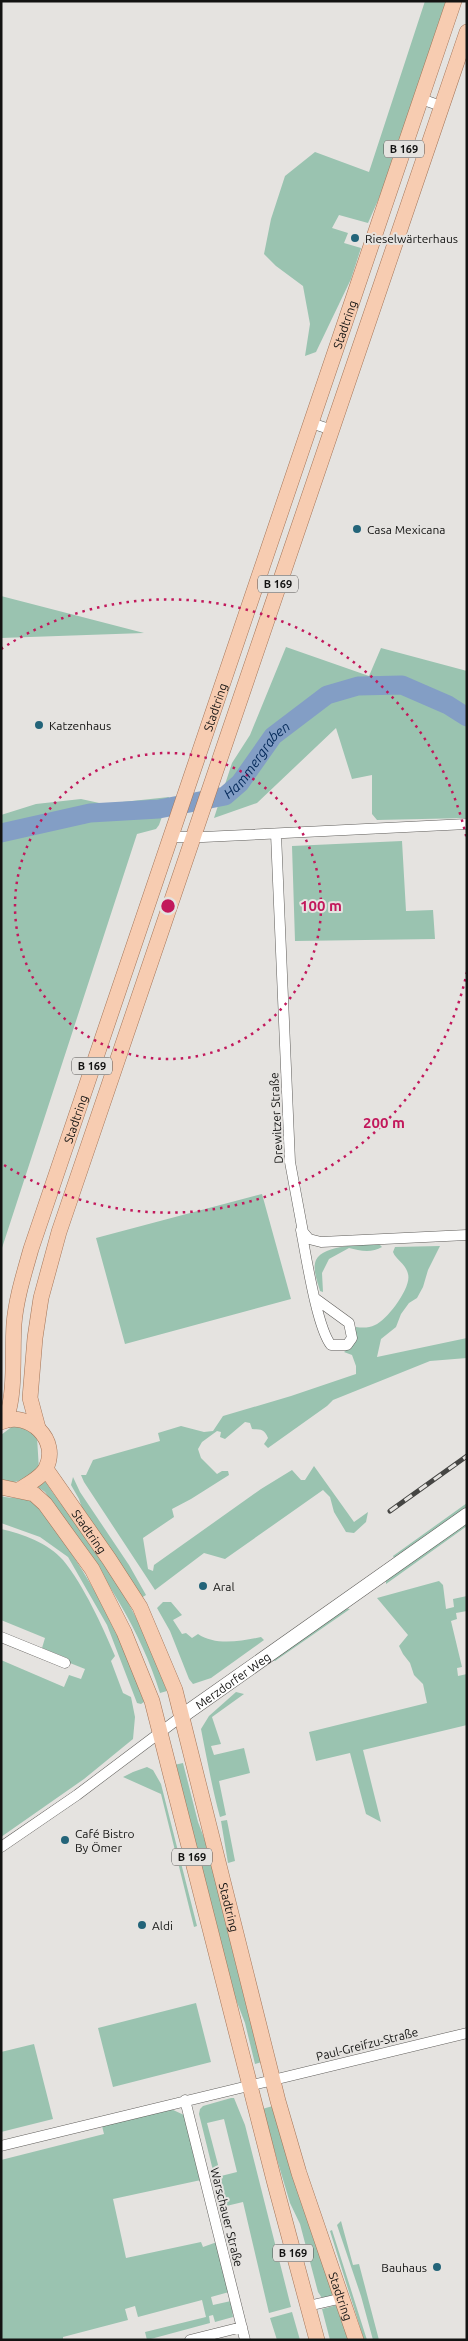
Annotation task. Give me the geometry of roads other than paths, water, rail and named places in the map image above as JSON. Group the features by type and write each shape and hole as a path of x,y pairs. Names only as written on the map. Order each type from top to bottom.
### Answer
{"main road":[{"name":"Stadtring","path":"356,2340 299,2173 273,2080 175,1690 140,1607 46,1469 49,1460 49,1449 45,1436 38,1428 22,1420 4,1421 12,1403 14,1323 18,1296 31,1249 454,1"},
{"name":"Stadtring","path":"38,1428 30,1398 41,1298 59,1232 467,32"},
{"path":"19,1490 46,1469"},
{"name":"Stadtring","path":"1,1486 34,1494 46,1504 92,1569 124,1632 152,1701 317,2340"}],"street":[{"path":"421,99 441,106"},
{"path":"311,423 332,430"},
{"path":"172,830 193,838 467,824"},
{"name":"Drewitzer Straße","path":"276,834 290,1162 300,1227 316,1299 325,1338 331,1345 340,1347 346,1345 352,1338 349,1323 316,1299"},
{"path":"300,1227 309,1239 321,1242 467,1236"},
{"name":"Merzdorfer Weg","path":"1,1847 77,1795 182,1716 467,1515"},
{"path":"1,1637 66,1663"},
{"name":"Paul-Greifzu-Straße","path":"250,2085 467,2033"},
{"path":"1,2146 250,2085"},
{"name":"Warschauer Straße","path":"185,2100 245,2340"},
{"path":"308,2306 343,2298"},
{"path":"190,2340 242,2327"}],"waterway":[{"name":"Hammergraben","path":"1,833 90,813 159,809 225,796 240,783 273,736 327,695 358,686 402,685 448,705 467,717"}],"railway":[{"path":"390,1511 467,1456"}],"place":[{"name":"Rieselwärterhaus","path":"355,238"},
{"name":"Casa Mexicana","path":"357,529"},
{"name":"Katzenhaus","path":"39,725"},
{"name":"Aral","path":"203,1586"},
{"name":"Café Bistro By Ömer","path":"65,1840"},
{"name":"Aldi","path":"142,1925"},
{"name":"Bauhaus","path":"437,2267"}]}
